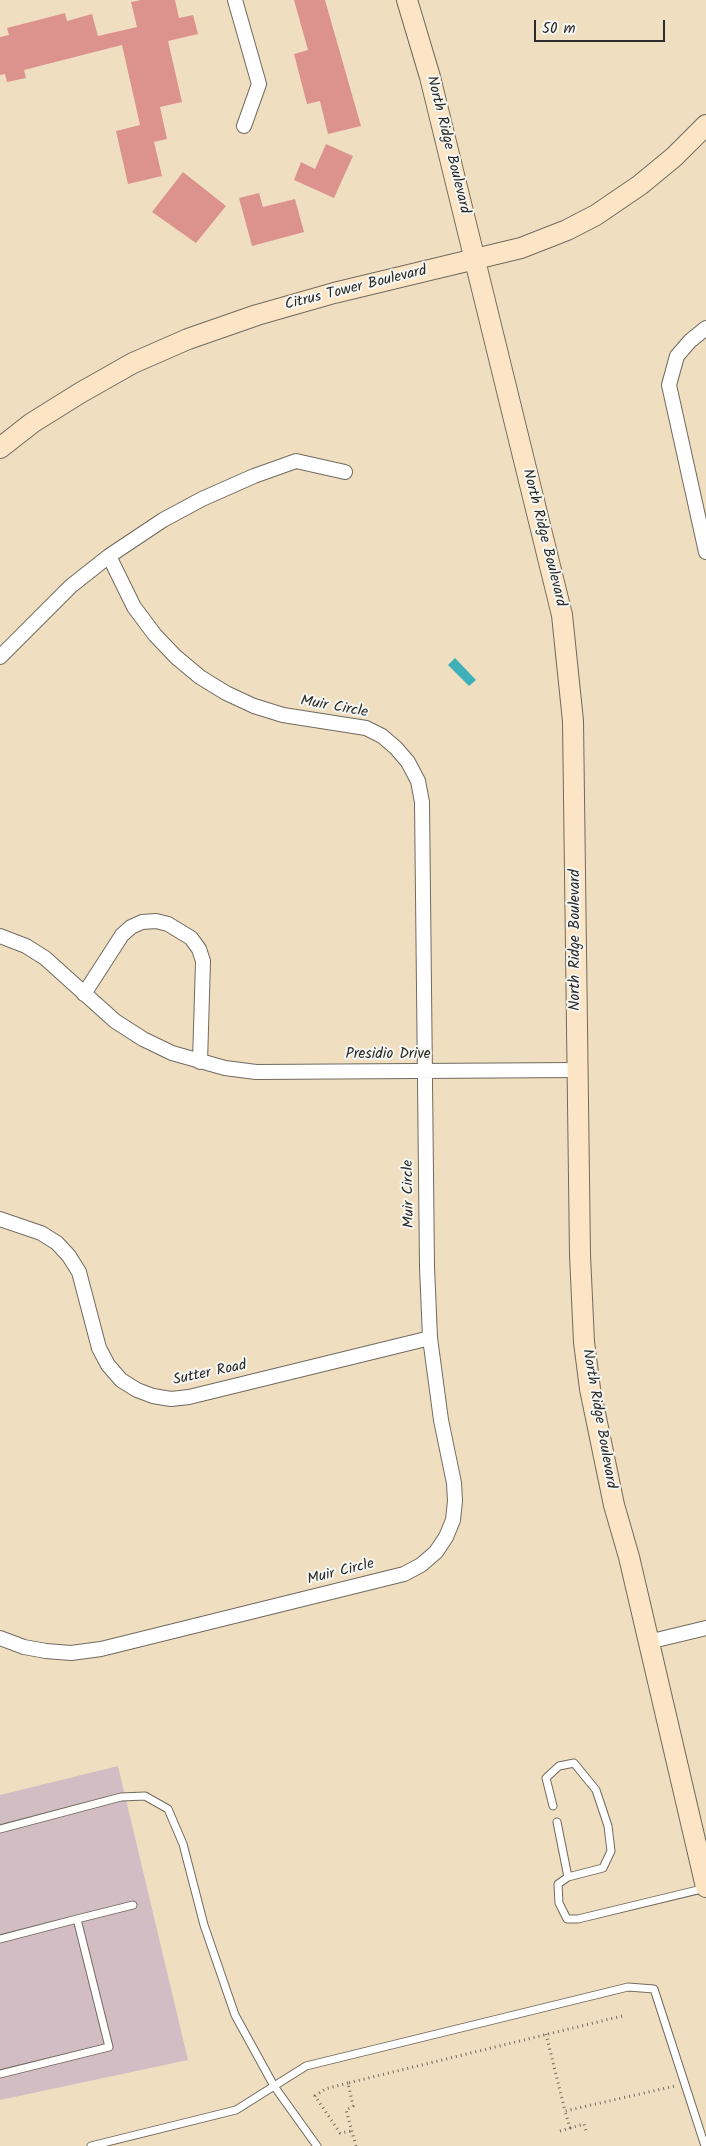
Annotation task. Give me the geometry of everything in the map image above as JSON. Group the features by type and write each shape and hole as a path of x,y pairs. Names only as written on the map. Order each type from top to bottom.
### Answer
{"street":[{"path":"236,0 258,84 244,126"},
{"name":"North Ridge Boulevard","path":"407,0 430,78 562,615 573,721 580,1255 584,1342 589,1380 614,1505 629,1557 706,1887"},
{"name":"Citrus Tower Boulevard","path":"0,448 32,423 80,393 133,363 188,338 257,315 326,296 521,248 567,230 596,214 640,184 667,163 706,125"},
{"path":"706,328 690,341 677,356 669,385 706,552"},
{"path":"0,657 71,586 109,556 163,520 194,503 262,473 296,461 345,472"},
{"name":"Muir Circle","path":"0,1638 24,1647 46,1651 71,1653 101,1649 404,1574 421,1565 436,1552 446,1537 453,1520 455,1501 441,1420 430,1338 427,1267 422,802 418,781 408,762 396,748 382,736 366,728 283,715 247,702 200,676 176,657 155,635 134,607 109,556"},
{"path":"84,994 122,935 131,927 142,922 156,920 168,924 191,938 199,949 203,961 200,1062"},
{"name":"Presidio Drive","path":"0,936 26,946 45,958 116,1021 143,1039 172,1053 200,1062 256,1072 577,1070"},
{"name":"Sutter Road","path":"0,1219 40,1232 57,1243 70,1256 81,1279 99,1348 108,1366 122,1380 136,1390 154,1396 171,1399 189,1397 430,1338"},
{"path":"648,1642 706,1628"}],"lane":[{"path":"553,1806 546,1778 559,1766 574,1763 596,1790 608,1826 610,1851 603,1868 568,1877 558,1884 559,1903 567,1919 578,1919 706,1887"},
{"path":"0,1829 121,1797 145,1796 168,1808 184,1844 204,1924 235,2015 274,2086 316,2146"},
{"path":"557,1822 568,1877"},
{"path":"0,1939 133,1905"},
{"path":"0,2074 109,2047 77,1919"},
{"path":"91,2146 236,2110 306,2066 628,1987 654,1989 705,2146"}],"path":[{"path":"352,2131 340,2133 315,2096 325,2089 348,2083 622,2016"},
{"path":"546,2034 570,2128"},
{"path":"348,2083 353,2106 346,2110 356,2146"},
{"path":"565,2111 685,2084"},
{"path":"560,2131 584,2124 586,2130"}],"shaded area":[{"path":"118,1766 188,2060 0,2100 0,1795"}],"water":[{"path":"455,658 476,680 469,686 448,665"}],"building":[{"path":"141,0 175,0 179,18 193,15 198,34 168,41 182,102 160,107 167,139 154,142 162,176 128,184 116,131 140,125 122,45 24,70 26,78 7,82 5,74 0,75 0,37 9,35 7,28 65,13 67,21 92,14 98,36 137,27 131,2"},
{"path":"294,0 325,0 361,126 328,134 320,101 307,104 294,54 308,50"},
{"path":"326,144 353,156 334,198 294,180 301,162 315,169"},
{"path":"183,172 226,206 196,243 152,212"},
{"path":"259,193 263,207 295,199 304,232 252,246 239,198"}]}
